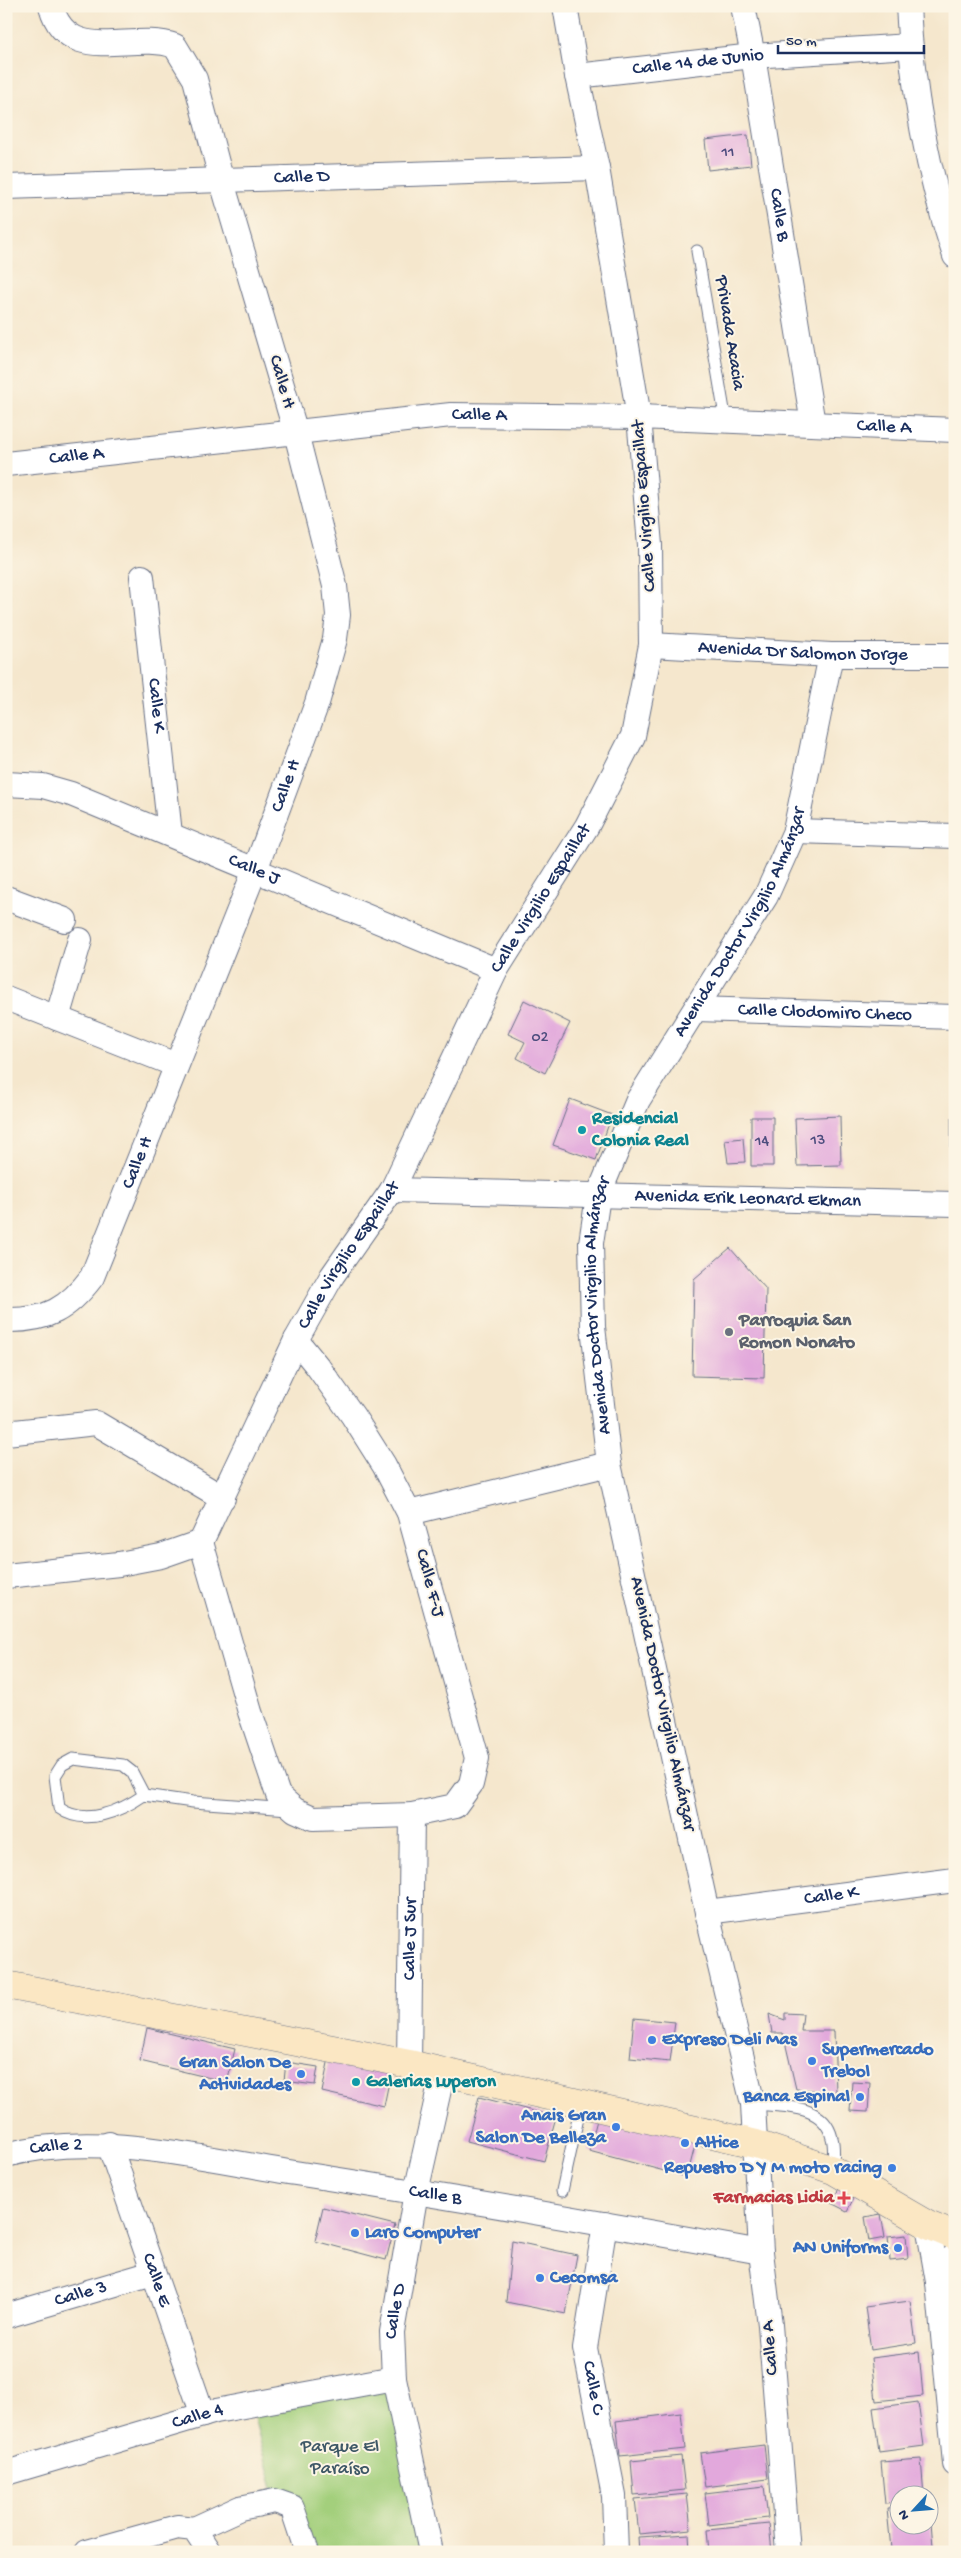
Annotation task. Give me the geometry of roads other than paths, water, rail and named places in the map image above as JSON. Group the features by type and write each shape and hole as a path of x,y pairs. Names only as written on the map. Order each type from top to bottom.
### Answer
{"main road":[{"path":"6,1985 408,2064 756,2144 833,2170 928,2225 955,2236"}],"street":[{"name":"Calle H","path":"6,1320 30,1320 53,1312 78,1296 92,1277 255,870 317,703 335,639 338,615 335,586 296,433 222,182 195,79 175,46 163,41 96,44 81,41 66,34 53,15 51,6"},
{"name":"Calle Virgilio Espaillat","path":"201,1542 296,1340 332,1276 392,1190 496,970 587,826 633,736 651,645 650,545 639,417 597,168 577,76 565,6"},
{"name":"Calle B","path":"743,6 753,56 813,424"},
{"path":"908,6 910,46 932,180 955,256"},
{"name":"Calle 14 de Junio","path":"577,76 753,56 910,46"},
{"name":"Calle D","path":"6,187 222,182 597,168"},
{"name":"Calle A","path":"6,464 451,415 639,417 955,430"},
{"name":"Calle K","path":"142,577 170,834"},
{"name":"Avenida Dr Salomon Jorge","path":"651,645 831,655 955,655"},
{"name":"Avenida Doctor Virgilio Almánzar","path":"756,2144 753,2104 707,1912 610,1464 593,1327 591,1243 598,1196 638,1100 766,896 795,831 831,655"},
{"name":"Calle J","path":"6,784 43,786 71,794 496,970"},
{"path":"795,831 955,836"},
{"path":"6,898 65,920"},
{"path":"56,1018 80,940"},
{"path":"6,998 176,1065"},
{"name":"Calle Clodomiro Checo","path":"696,1009 955,1017"},
{"name":"Avenida Erik Leonard Ekman","path":"392,1190 955,1204"},
{"name":"Calle F-J","path":"295,1810 313,1818 412,1815 456,1806 471,1784 477,1758 410,1512 384,1465 353,1416 296,1340"},
{"path":"6,1433 96,1423 223,1498"},
{"path":"410,1512 610,1464"},
{"path":"6,1576 119,1564 161,1556 201,1542 250,1712 278,1794 295,1810"},
{"name":"Calle J Sur","path":"408,2064 412,1815"},
{"name":"Calle K","path":"707,1912 955,1880"},
{"name":"Calle D","path":"431,2552 394,2378 392,2332 416,2192 443,2072"},
{"name":"Calle B","path":"109,2144 416,2192 762,2252"},
{"name":"Calle 2","path":"6,2155 41,2148 109,2144"},
{"name":"Calle E","path":"109,2144 203,2415"},
{"name":"Calle A","path":"756,2144 762,2252 771,2335 788,2552"},
{"name":"Calle C","path":"605,2224 585,2348 614,2496 616,2552"},
{"path":"928,2225 938,2282 955,2464"},
{"path":"938,2282 955,2255"},
{"name":"Calle 3","path":"6,2316 153,2273"},
{"name":"Calle 4","path":"6,2473 203,2415 394,2378"},
{"path":"87,2552 177,2527 194,2529 240,2508 274,2501 292,2507 307,2552"},
{"path":"194,2529 209,2552"}],"lane":[{"name":"Privada Acacia","path":"697,251 726,422"},
{"path":"144,1795 132,1772 123,1765 73,1759 62,1764 54,1776 59,1808 67,1814 104,1816 128,1806 144,1795 193,1802 295,1810"},
{"path":"562,2191 581,2104"},
{"path":"753,2104 813,2112 826,2123 833,2140 833,2170"}],"place":[{"name":"Residencial Colonia Real","path":"582,1130"},
{"name":"Parroquia San Romon Nonato","path":"729,1332"},
{"name":"Expreso Deli Mas","path":"652,2040"},
{"name":"Supermercado Trebol","path":"812,2061"},
{"name":"Gran Salon De Actividades","path":"301,2074"},
{"name":"Galerias Luperon","path":"356,2082"},
{"name":"Banca Espinal","path":"860,2097"},
{"name":"Anais Gran Salon De Belleza","path":"616,2127"},
{"name":"Altice","path":"685,2143"},
{"name":"Repuesto D Y M moto racing","path":"892,2168"},
{"name":"Farmacias Lidia","path":"844,2198"},
{"name":"Laro Computer","path":"355,2233"},
{"name":"AN Uniforms","path":"898,2248"},
{"name":"Cecomsa","path":"540,2278"}],"park label":[{"name":"Parque El Paraíso","path":"340,2458"}]}
